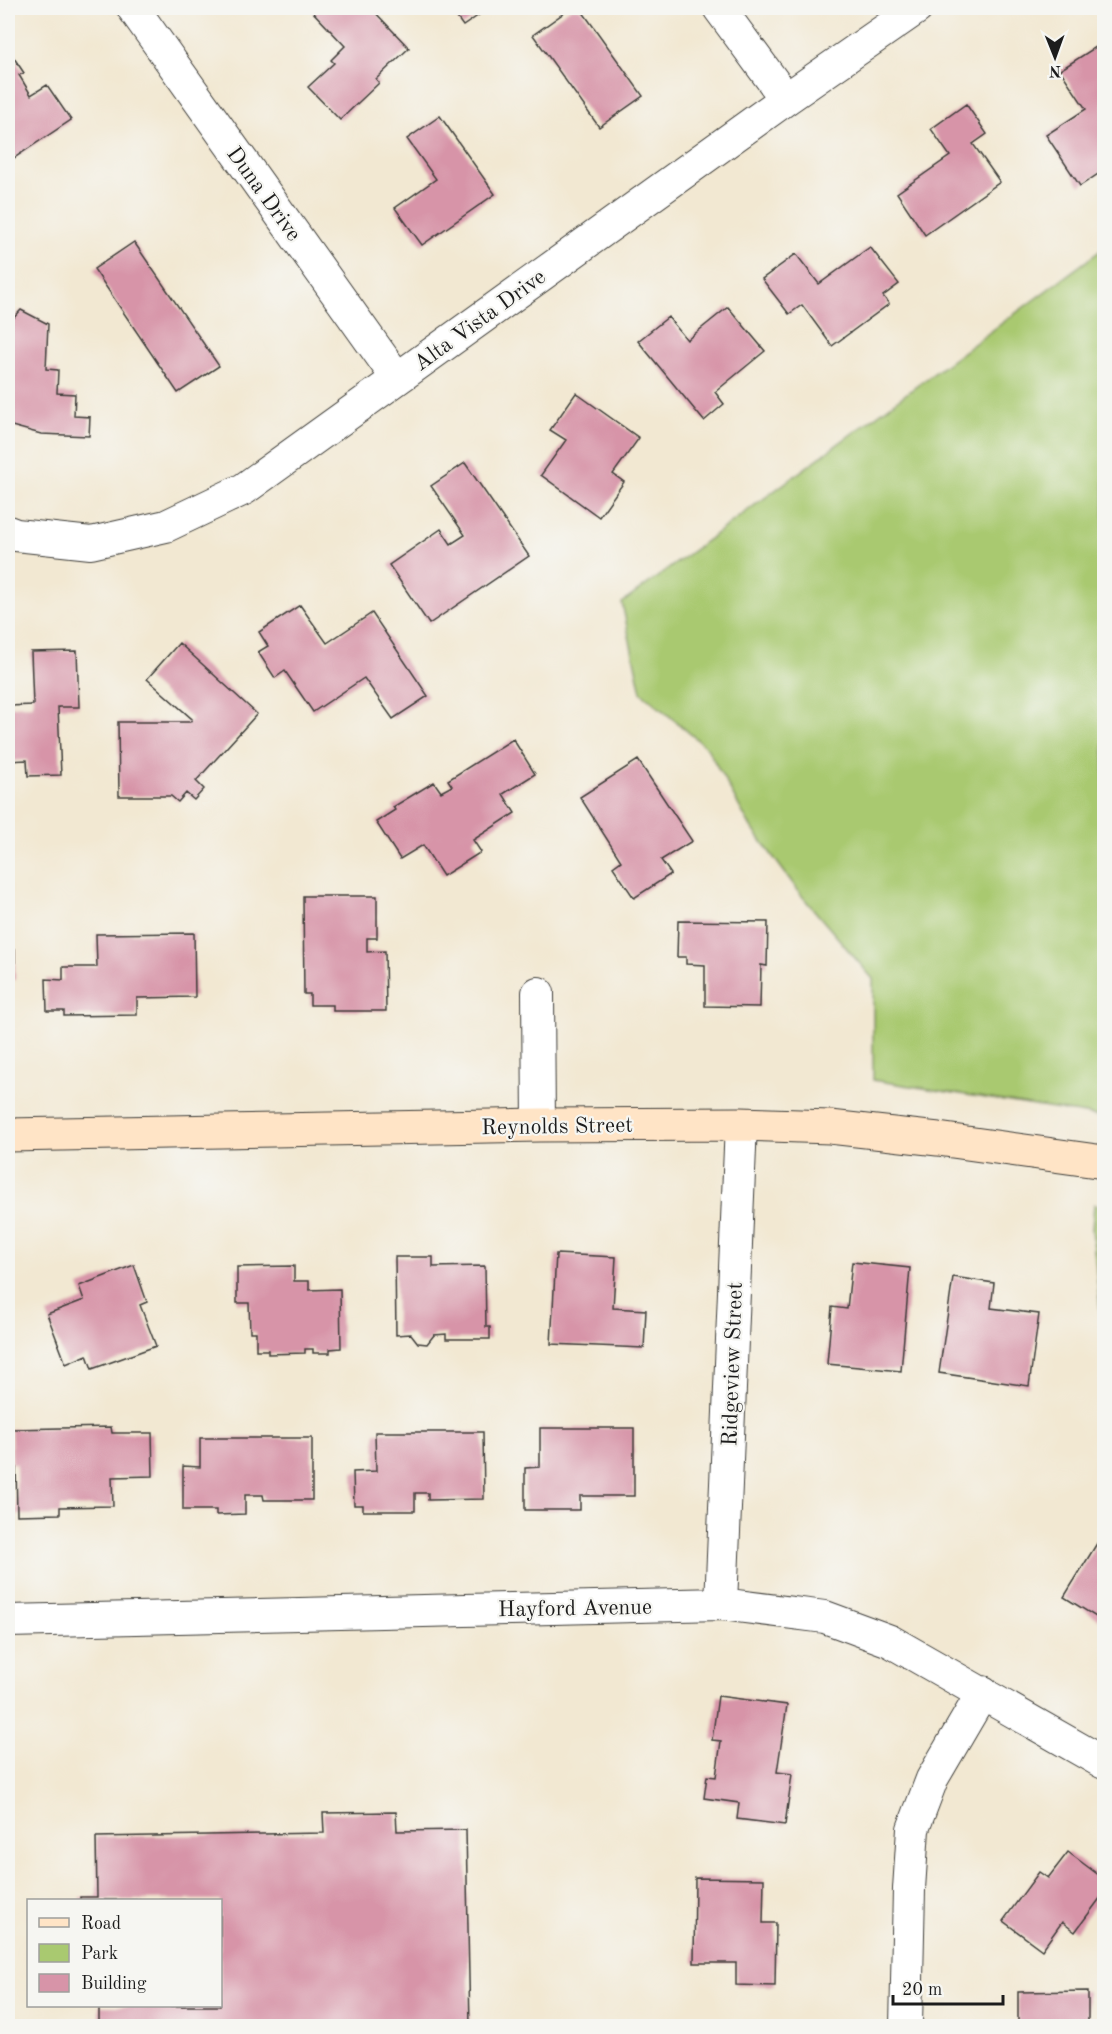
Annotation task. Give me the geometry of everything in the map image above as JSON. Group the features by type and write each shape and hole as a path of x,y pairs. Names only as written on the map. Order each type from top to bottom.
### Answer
{"street":[{"name":"Duna Drive","path":"132,8 397,378"},
{"path":"719,8 786,99"},
{"name":"Alta Vista Drive","path":"8,532 16,535 91,543 166,526 244,489 786,99 917,8"},
{"path":"538,993 539,1125"},
{"name":"Reynolds Street","path":"8,1135 539,1125 741,1124 830,1127 1104,1162"},
{"name":"Ridgeview Street","path":"721,1604 741,1124"},
{"name":"Hayford Avenue","path":"8,1621 721,1604 825,1617 890,1641 1104,1763"},
{"path":"906,2026 909,1889 913,1829 932,1779 983,1692"}],"green space":[{"path":"1104,248 1104,1117 873,1080 873,979 802,896 749,824 707,748 641,692 622,603"},
{"path":"1094,1204 1104,1206 1104,1349 1092,1229"}],"building":[{"path":"316,8 371,8 409,48 376,79 379,83 340,120 308,87 334,63 331,60 345,46 312,11"},
{"path":"450,8 489,8 463,26"},
{"path":"571,8 580,8 643,96 599,127 533,35"},
{"path":"1102,43 1104,47 1104,151 1101,154 1104,160 1104,170 1080,186 1046,135 1086,109 1060,70"},
{"path":"8,49 24,73 19,75 31,95 47,85 71,120 8,162"},
{"path":"966,104 987,134 973,144 1000,182 925,235 897,193 950,156 931,129"},
{"path":"440,116 495,194 422,245 395,208 436,179 407,139"},
{"path":"134,242 219,366 178,393 94,269"},
{"path":"870,247 899,284 883,296 889,304 832,346 802,305 789,314 762,279 796,254 819,284"},
{"path":"728,307 765,351 715,392 724,404 704,421 638,341 668,317 687,340"},
{"path":"21,310 48,324 46,369 58,370 57,393 75,394 74,416 90,417 89,436 41,434 8,425 8,324"},
{"path":"576,393 639,438 613,474 624,482 599,517 541,475 566,440 550,430"},
{"path":"465,463 529,556 429,624 389,565 441,529 451,544 465,535 431,486"},
{"path":"300,605 327,643 372,613 428,696 393,719 364,678 313,712 285,671 275,678 258,652 268,646 259,632"},
{"path":"179,643 257,714 196,781 204,789 194,800 186,793 178,802 171,796 119,796 118,722 190,722 192,719 147,679"},
{"path":"77,651 79,707 58,707 61,775 28,776 27,760 8,761 8,706 33,705 31,652"},
{"path":"513,739 535,774 503,794 515,813 473,840 481,852 443,876 423,845 400,859 376,822 395,810 393,807 434,782 441,792 452,786 448,780"},
{"path":"638,760 692,841 661,860 671,874 634,898 613,867 621,861 580,797"},
{"path":"303,896 377,896 377,938 367,938 367,952 385,951 386,1011 333,1011 333,1005 310,1005 310,994 304,994"},
{"path":"678,921 768,922 767,966 761,965 760,1007 705,1006 705,965 686,964 686,957 677,957"},
{"path":"8,930 10,930 9,950 15,950 15,980 8,980"},
{"path":"194,933 195,997 137,998 137,1015 64,1016 64,1011 47,1011 46,979 63,980 63,967 97,967 96,934"},
{"path":"556,1254 616,1257 613,1308 646,1310 644,1348 551,1344"},
{"path":"395,1257 433,1257 433,1267 485,1266 486,1327 490,1327 490,1339 446,1339 446,1334 434,1335 427,1344 418,1343 411,1334 396,1335"},
{"path":"852,1262 910,1268 901,1371 827,1364 832,1307 847,1309"},
{"path":"134,1265 147,1302 140,1305 156,1346 92,1369 87,1355 66,1364 47,1314 84,1300 79,1286"},
{"path":"294,1266 294,1281 309,1281 309,1290 340,1289 341,1348 330,1349 330,1353 313,1353 313,1349 305,1349 305,1353 268,1354 268,1350 256,1350 256,1332 250,1332 249,1303 237,1303 237,1267"},
{"path":"953,1277 994,1283 991,1308 1039,1314 1029,1386 939,1373"},
{"path":"111,1427 112,1433 152,1433 153,1476 112,1477 113,1506 60,1507 60,1514 17,1515 16,1464 12,1464 11,1429"},
{"path":"540,1428 634,1428 634,1496 580,1496 580,1510 525,1510 525,1468 540,1467"},
{"path":"375,1432 483,1432 484,1499 428,1500 428,1493 415,1493 415,1511 363,1511 363,1505 354,1505 353,1472 376,1471"},
{"path":"200,1438 312,1438 312,1500 264,1500 263,1495 245,1495 245,1514 216,1515 216,1510 183,1510 183,1466 200,1467"},
{"path":"1104,1532 1104,1622 1064,1597"},
{"path":"718,1696 787,1705 777,1772 792,1774 785,1825 737,1819 739,1803 704,1798 707,1776 716,1777 721,1741 712,1740"},
{"path":"396,1812 397,1831 466,1830 470,2026 99,2026 99,2007 222,2007 222,1899 80,1899 80,1897 97,1897 96,1837 324,1833 323,1813"},
{"path":"1068,1852 1104,1879 1104,1893 1075,1932 1062,1922 1042,1950 1003,1921 1039,1872 1048,1878"},
{"path":"695,1878 764,1879 763,1923 776,1923 775,1986 736,1985 736,1963 694,1963"},
{"path":"1088,1991 1088,2026 1018,2026 1018,1992"}]}
